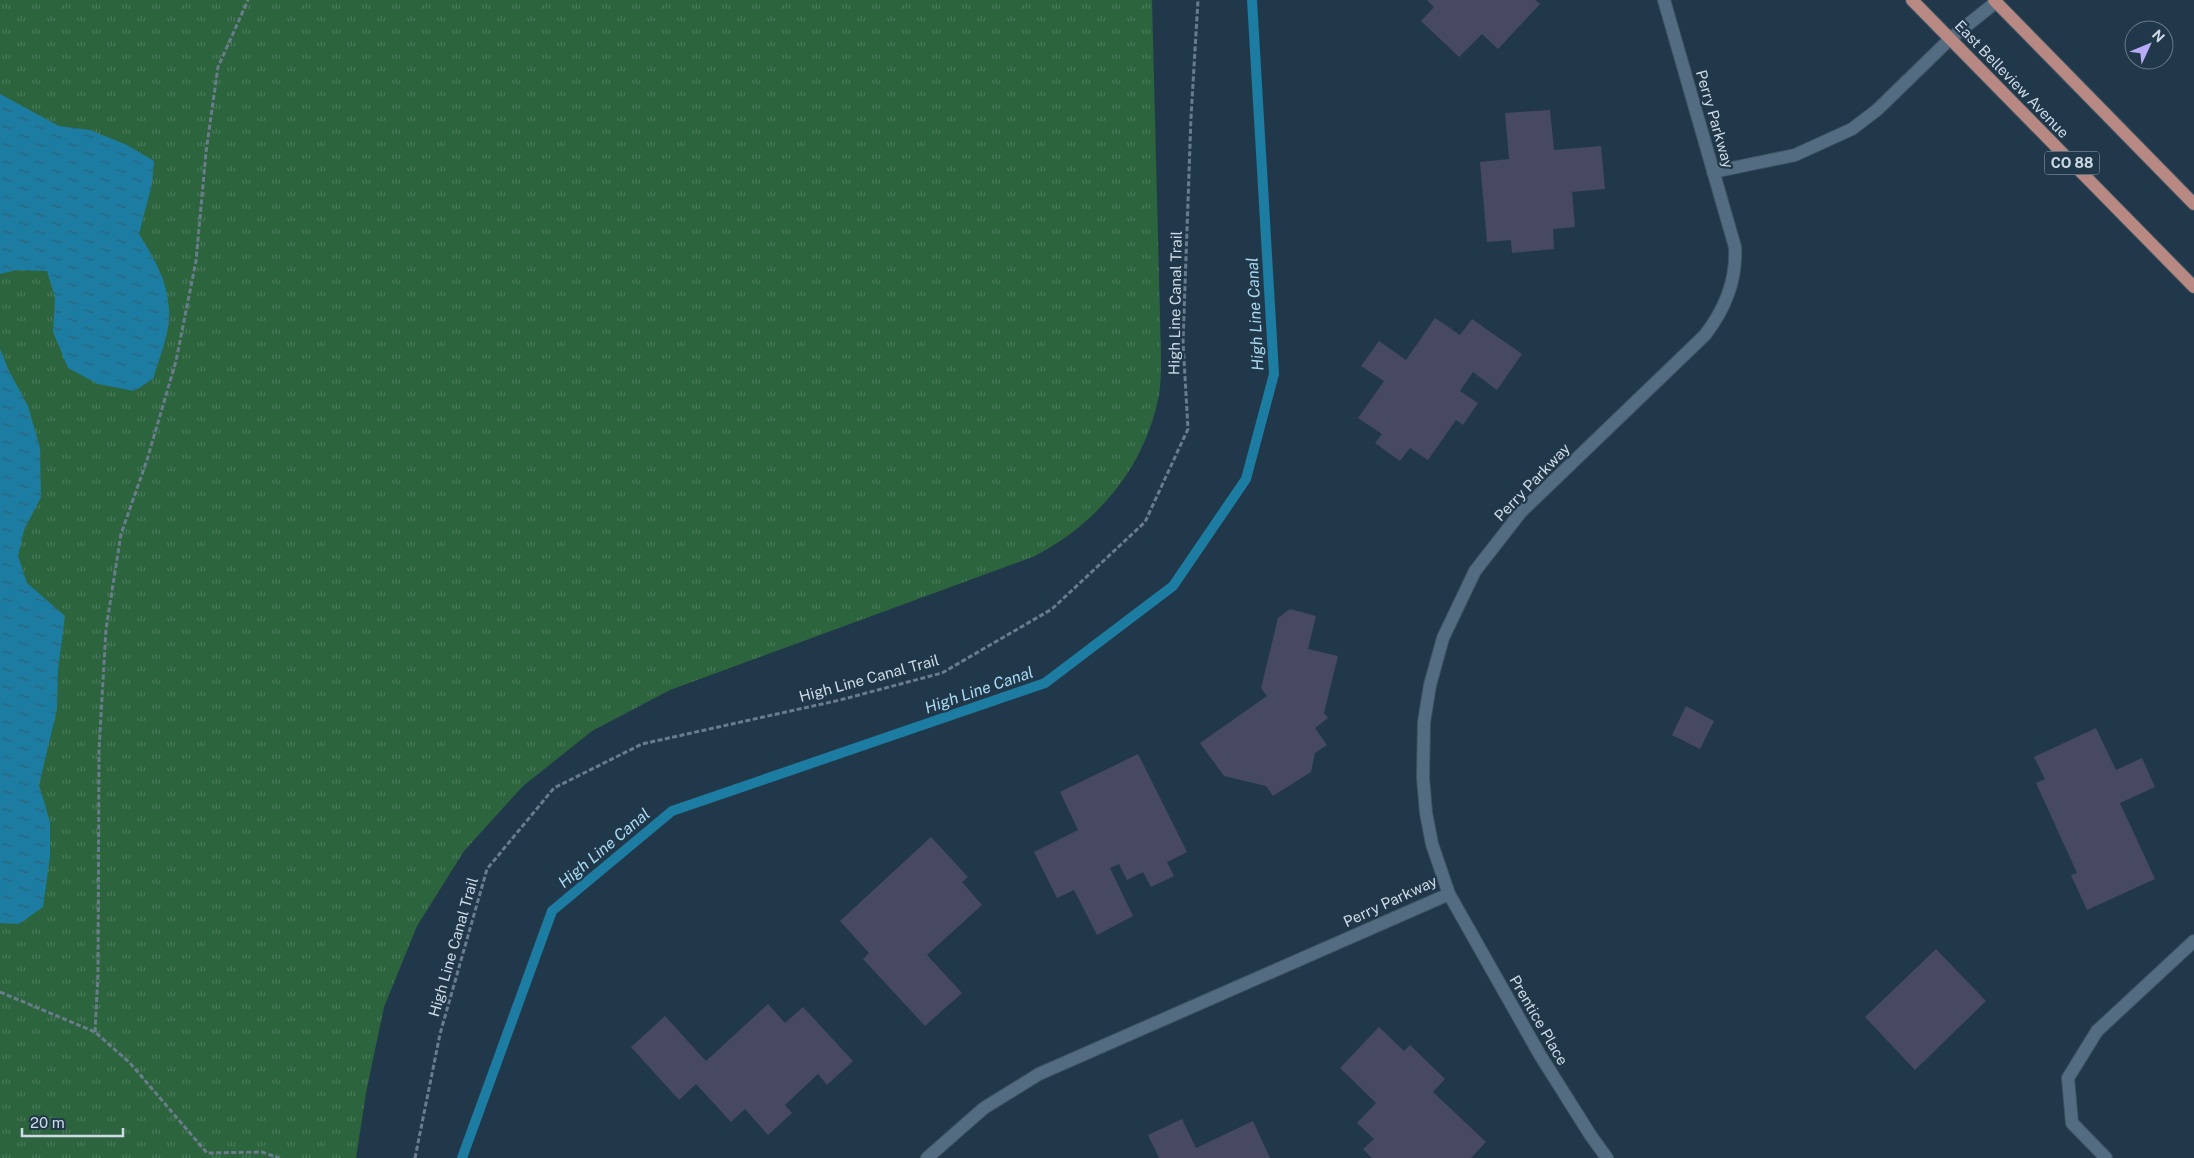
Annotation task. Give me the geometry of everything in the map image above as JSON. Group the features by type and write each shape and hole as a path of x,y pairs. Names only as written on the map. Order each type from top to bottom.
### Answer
{"main road":[{"name":"East Belleview Avenue","path":"1912,0 2194,287"},
{"path":"1996,1 2194,204"}],"street":[{"name":"Perry Parkway","path":"927,1158 984,1108 1039,1074 1450,894 1432,844 1423,776 1424,722 1430,685 1443,638 1475,571 1521,512 1705,335 1719,317 1730,291 1736,259 1735,247 1664,0"},
{"path":"1713,172 1795,155 1852,129 1877,110 1950,39 1996,1"},
{"name":"Prentice Place","path":"1450,894 1540,1055 1591,1136 1608,1158"},
{"path":"2106,1158 2072,1123 2068,1078 2097,1031 2194,941"}],"path":[{"path":"94,1032 98,974 99,750 106,629 120,534 147,460 176,361 196,261 206,152 218,67 248,0"},
{"name":"High Line Canal Trail","path":"415,1158 440,1034 487,869 554,788 642,744 840,700 942,673 1052,609 1145,522 1188,429 1183,342 1191,117 1198,0"},
{"path":"0,992 94,1032 130,1063 207,1153 262,1152 279,1158"}],"green space":[{"path":"0,0 1152,0 1161,376 1159,395 1143,446 1130,469 1098,510 1058,543 1035,556 670,690 592,731 523,786 464,851 417,926 384,1007 366,1093 356,1158 0,1158"}],"water":[{"path":"0,94 59,126 90,130 127,145 154,161 152,184 139,234 151,254 165,285 168,296 169,320 165,342 153,379 134,391 98,384 68,368 53,332 55,298 47,271 16,270 0,274"},
{"path":"0,349 9,371 28,406 40,448 41,497 24,530 18,556 27,583 65,616 58,670 57,709 39,785 50,822 50,856 43,907 19,924 0,923"}],"building":[{"path":"1427,0 1535,0 1540,4 1498,49 1482,34 1459,57 1421,21 1434,7"},
{"path":"1550,110 1554,150 1601,146 1605,189 1572,192 1575,227 1553,229 1554,249 1512,253 1511,240 1487,242 1480,162 1509,159 1505,113"},
{"path":"1435,318 1460,335 1472,319 1522,354 1497,390 1473,372 1460,391 1478,403 1463,425 1456,420 1428,460 1410,448 1400,461 1375,443 1382,434 1358,418 1384,381 1361,366 1379,341 1406,360"},
{"path":"1290,609 1316,616 1308,649 1338,656 1324,713 1328,718 1315,728 1327,745 1315,753 1311,772 1273,796 1266,786 1224,776 1200,743 1267,696 1261,688 1278,618"},
{"path":"1686,706 1714,721 1700,749 1672,735"},
{"path":"2096,728 2116,770 2142,758 2155,787 2120,803 2155,879 2087,910 2071,875 2077,873 2036,783 2045,779 2034,757"},
{"path":"1138,754 1187,852 1167,862 1174,876 1151,887 1143,872 1127,880 1119,864 1110,868 1133,916 1097,935 1074,890 1057,898 1034,852 1078,830 1060,792"},
{"path":"931,837 968,877 962,882 982,905 927,955 962,993 925,1026 863,959 869,953 840,921"},
{"path":"1936,949 1986,1001 1915,1070 1865,1017"},
{"path":"768,1004 785,1023 803,1007 853,1061 827,1085 818,1074 785,1105 792,1113 768,1135 745,1109 731,1122 696,1084 679,1100 631,1047 665,1016 706,1061"},
{"path":"1379,1027 1404,1051 1410,1045 1445,1079 1433,1092 1486,1142 1471,1158 1372,1158 1363,1149 1374,1139 1357,1123 1376,1103 1340,1068"},
{"path":"1182,1119 1196,1148 1253,1121 1270,1158 1159,1158 1148,1135"}],"waterway":[{"name":"High Line Canal","path":"462,1158 552,911 672,811 1045,683 1173,586 1246,479 1274,374 1252,0"}]}
